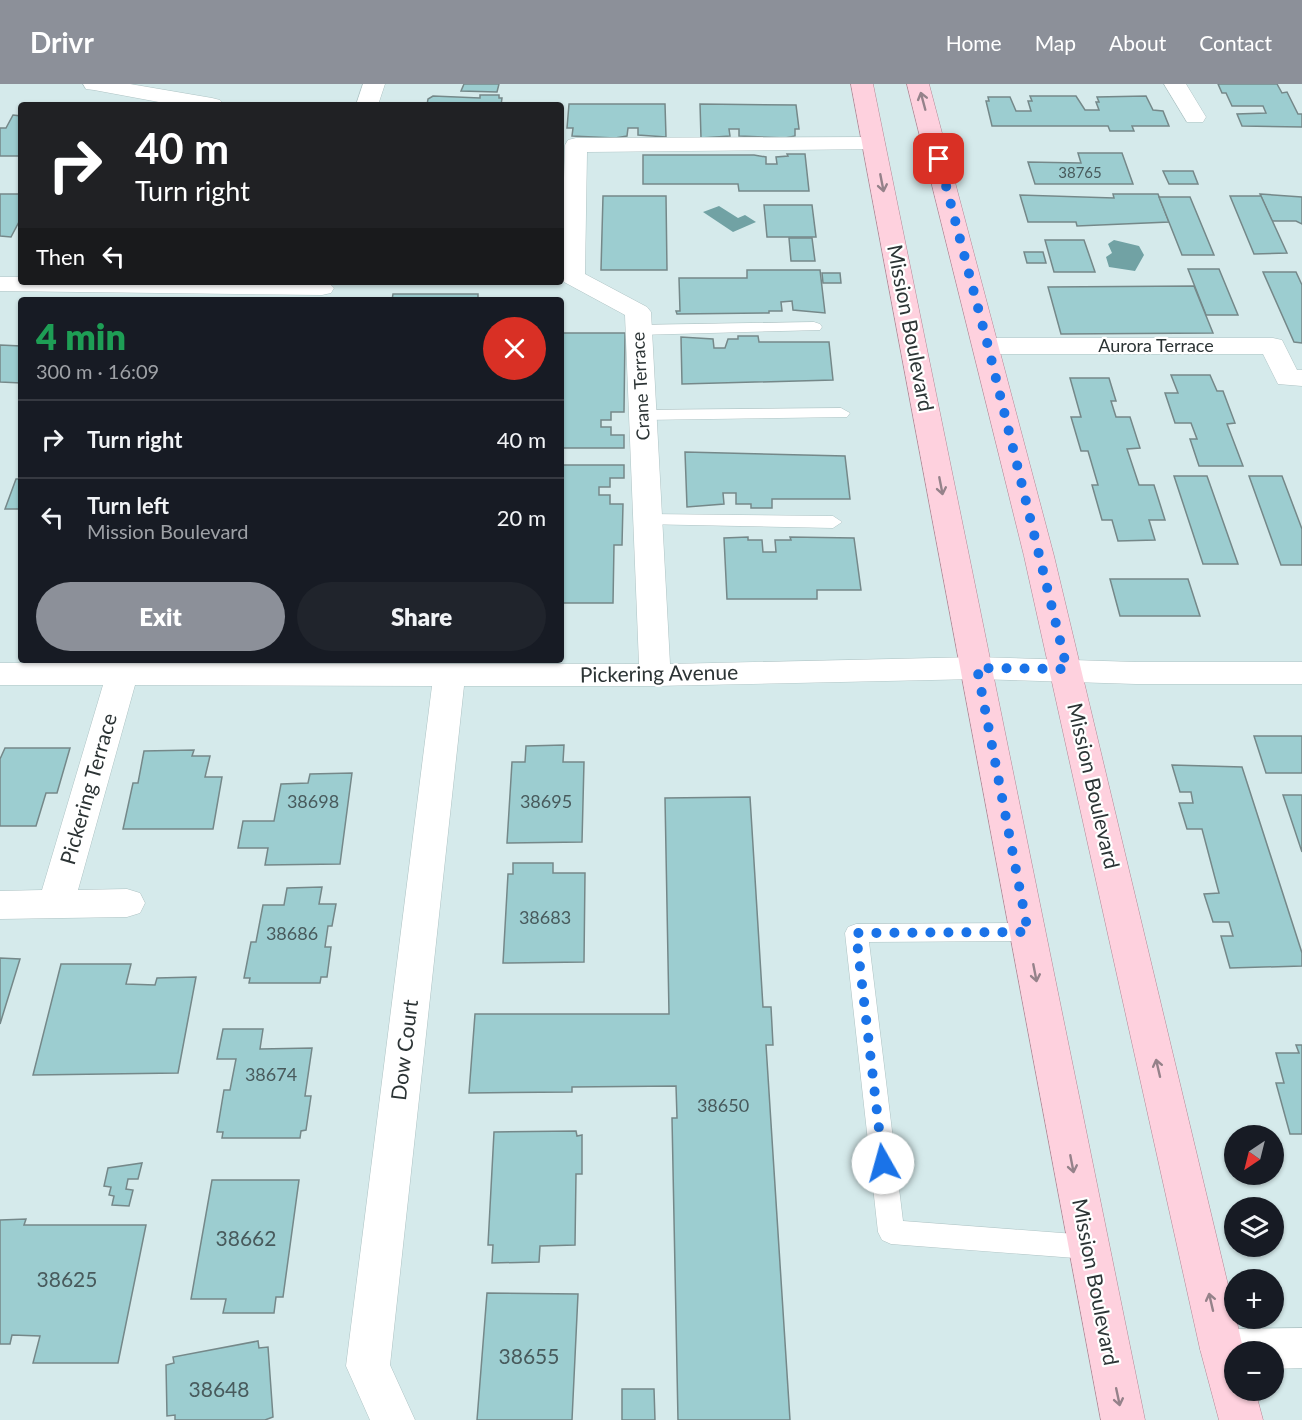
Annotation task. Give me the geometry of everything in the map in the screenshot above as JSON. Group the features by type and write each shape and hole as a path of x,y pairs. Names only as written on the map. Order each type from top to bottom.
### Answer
{"main road":[{"name":"Mission Boulevard","path":"862,84 1123,1420"},
{"name":"Mission Boulevard","path":"918,84 988,346 1067,669 1222,1349 1241,1420"}],"street":[{"path":"94,84 195,102"},
{"path":"368,102 374,84"},
{"path":"1175,84 1195,117"},
{"name":"Crane Terrace","path":"655,675 638,312 573,277 576,145 874,144"},
{"path":"0,284 18,284"},
{"path":"54,285 322,290"},
{"name":"Aurora Terrace","path":"988,346 1273,346 1287,378 1302,378"},
{"name":"Pickering Avenue","path":"0,674 122,674 234,667 449,674 655,675 977,668 1067,669 1136,673 1302,673"},
{"name":"Pickering Terrace","path":"56,904 122,674"},
{"name":"Dow Court","path":"393,1420 368,1366 449,674"},
{"path":"0,905 127,903"},
{"path":"1222,1349 1302,1348"}],"lane":[{"path":"638,330 814,327"},
{"path":"642,415 841,413"},
{"path":"647,520 833,522"},
{"path":"1028,932 856,933 891,1232 1088,1247"}],"water":[{"path":"719,206 738,218 745,215 756,222 733,232 703,212"},
{"path":"1114,240 1139,246 1144,255 1135,271 1109,267 1106,257 1112,253 1108,244"}],"building":[{"path":"464,84 499,84 497,92 461,91"},
{"path":"1218,84 1277,84 1282,93 1287,92 1298,114 1302,114 1302,127 1242,126 1237,114 1266,113 1263,106 1232,106 1226,93 1222,93"},
{"path":"480,95 499,95 499,98 502,98 501,102 428,102 433,96 480,98"},
{"path":"1030,96 1076,96 1085,110 1099,110 1097,97 1146,96 1153,110 1163,111 1169,126 1132,126 1134,131 1110,131 1108,126 992,126 986,101 989,101 988,97 1010,97 1016,111 1031,111 1028,101 1032,101"},
{"path":"569,104 665,104 666,137 638,135 638,128 628,128 627,136 615,138 572,136 573,128 567,128"},
{"path":"700,104 796,105 799,129 795,129 795,136 785,138 739,136 739,129 729,129 730,136 701,138"},
{"path":"13,115 18,116 18,156 0,156 0,128 6,128"},
{"path":"1078,153 1122,153 1133,184 1035,184 1028,162 1081,163"},
{"path":"787,154 805,154 809,191 739,191 738,184 643,184 643,155 754,155 766,157 766,164 777,164 776,157 788,156"},
{"path":"1163,171 1193,171 1198,184 1169,184"},
{"path":"0,194 18,194 18,224 11,237 0,236"},
{"path":"1113,194 1158,194 1169,222 1077,226 1076,222 1028,222 1020,195 1114,198"},
{"path":"1260,194 1302,197 1302,224 1296,221 1272,221"},
{"path":"603,196 666,196 667,270 601,270"},
{"path":"1230,196 1261,196 1287,253 1254,254"},
{"path":"1159,197 1190,197 1214,255 1182,255"},
{"path":"764,205 812,205 816,237 767,237"},
{"path":"789,238 812,238 815,261 791,261"},
{"path":"1045,240 1084,240 1095,272 1054,272"},
{"path":"1024,252 1043,252 1046,263 1027,263"},
{"path":"1188,269 1219,269 1238,315 1206,315"},
{"path":"747,270 820,270 825,313 793,310 792,301 781,302 782,311 769,311 769,313 677,314 676,311 680,311 679,278 747,278"},
{"path":"1263,272 1296,272 1302,285 1302,343 1294,342"},
{"path":"822,273 840,273 841,283 823,283"},
{"path":"1194,286 1213,333 1061,334 1048,287"},
{"path":"393,294 478,294 478,297 392,297"},
{"path":"564,333 625,333 624,412 611,412 611,420 601,420 601,427 611,427 611,435 624,435 624,448 564,448"},
{"path":"738,336 758,336 759,342 829,342 833,380 682,384 681,337 713,339 714,348 725,348 728,339 738,339"},
{"path":"0,345 18,346 18,383 0,382"},
{"path":"1171,375 1210,375 1217,391 1223,391 1235,423 1227,424 1243,466 1199,466 1190,439 1197,439 1191,423 1175,423 1165,393 1178,393"},
{"path":"1070,378 1109,378 1116,401 1111,401 1116,417 1130,417 1140,448 1127,449 1139,485 1154,485 1165,520 1149,520 1155,540 1118,541 1112,520 1102,520 1092,485 1098,485 1088,451 1081,451 1071,417 1081,417"},
{"path":"685,452 845,456 850,499 772,499 772,508 751,508 751,504 736,504 736,493 723,493 724,504 687,507"},
{"path":"564,465 624,465 624,478 610,478 610,487 599,487 599,495 610,495 610,504 623,504 622,545 614,545 613,603 564,603"},
{"path":"1174,476 1207,476 1238,564 1203,564"},
{"path":"1249,476 1282,476 1302,529 1302,565 1281,565"},
{"path":"16,479 18,479 18,509 5,509"},
{"path":"748,537 748,540 762,540 763,552 776,552 775,540 791,540 790,537 854,538 861,590 817,590 817,599 727,599 724,538"},
{"path":"1110,579 1188,579 1200,616 1120,616"},
{"path":"1254,736 1302,736 1302,773 1266,773"},
{"path":"564,745 563,762 584,762 582,842 507,843 512,762 525,762 526,746"},
{"path":"5,748 70,748 57,793 46,793 36,826 0,826 0,759"},
{"path":"194,750 192,756 210,756 205,777 222,777 213,829 123,829 133,783 138,783 144,751"},
{"path":"1172,765 1242,767 1302,953 1302,966 1230,968 1221,936 1233,936 1229,922 1213,922 1204,894 1219,893 1202,829 1187,829 1179,803 1193,803 1191,792 1180,792"},
{"path":"352,773 340,864 265,865 268,848 238,848 243,821 274,821 281,784 308,783 310,774"},
{"path":"1283,795 1302,795 1302,852"},
{"path":"750,797 763,1007 771,1007 773,1045 766,1045 790,1420 678,1420 672,1118 677,1118 676,1086 572,1087 572,1092 469,1093 475,1014 669,1014 665,798"},
{"path":"513,863 553,863 553,873 585,873 584,962 503,963 508,874 513,874"},
{"path":"322,887 319,904 336,904 332,926 328,926 325,947 331,947 327,977 321,977 320,983 249,983 250,978 244,978 251,942 256,942 263,905 284,905 287,888"},
{"path":"0,958 20,959 0,1024"},
{"path":"61,964 131,964 126,984 155,985 157,978 196,977 178,1073 33,1075"},
{"path":"223,1029 263,1029 260,1049 312,1048 305,1096 311,1096 306,1130 301,1131 300,1138 222,1138 223,1132 217,1132 224,1090 230,1090 236,1059 217,1059"},
{"path":"1296,1045 1302,1045 1302,1134 1290,1134 1276,1083 1284,1083 1276,1053 1299,1053"},
{"path":"576,1131 577,1136 582,1135 582,1174 576,1174 575,1245 540,1246 539,1262 492,1263 493,1245 488,1245 494,1132"},
{"path":"142,1163 138,1179 128,1179 126,1189 133,1190 129,1206 112,1205 114,1196 109,1195 111,1187 104,1186 108,1168"},
{"path":"212,1180 299,1180 283,1297 276,1297 274,1313 223,1313 226,1299 191,1299"},
{"path":"26,1219 24,1225 146,1225 118,1363 33,1363 40,1336 12,1335 10,1344 0,1344 0,1220"},
{"path":"487,1293 578,1294 572,1420 477,1420"},
{"path":"258,1341 259,1348 268,1347 273,1417 265,1420 175,1420 175,1415 167,1416 166,1365 174,1363 173,1357"},
{"path":"622,1389 654,1389 655,1420 622,1420"}],"route":[{"path":"883,1163 856,933 1028,932 977,668 1067,669 988,346 939,159"}]}
